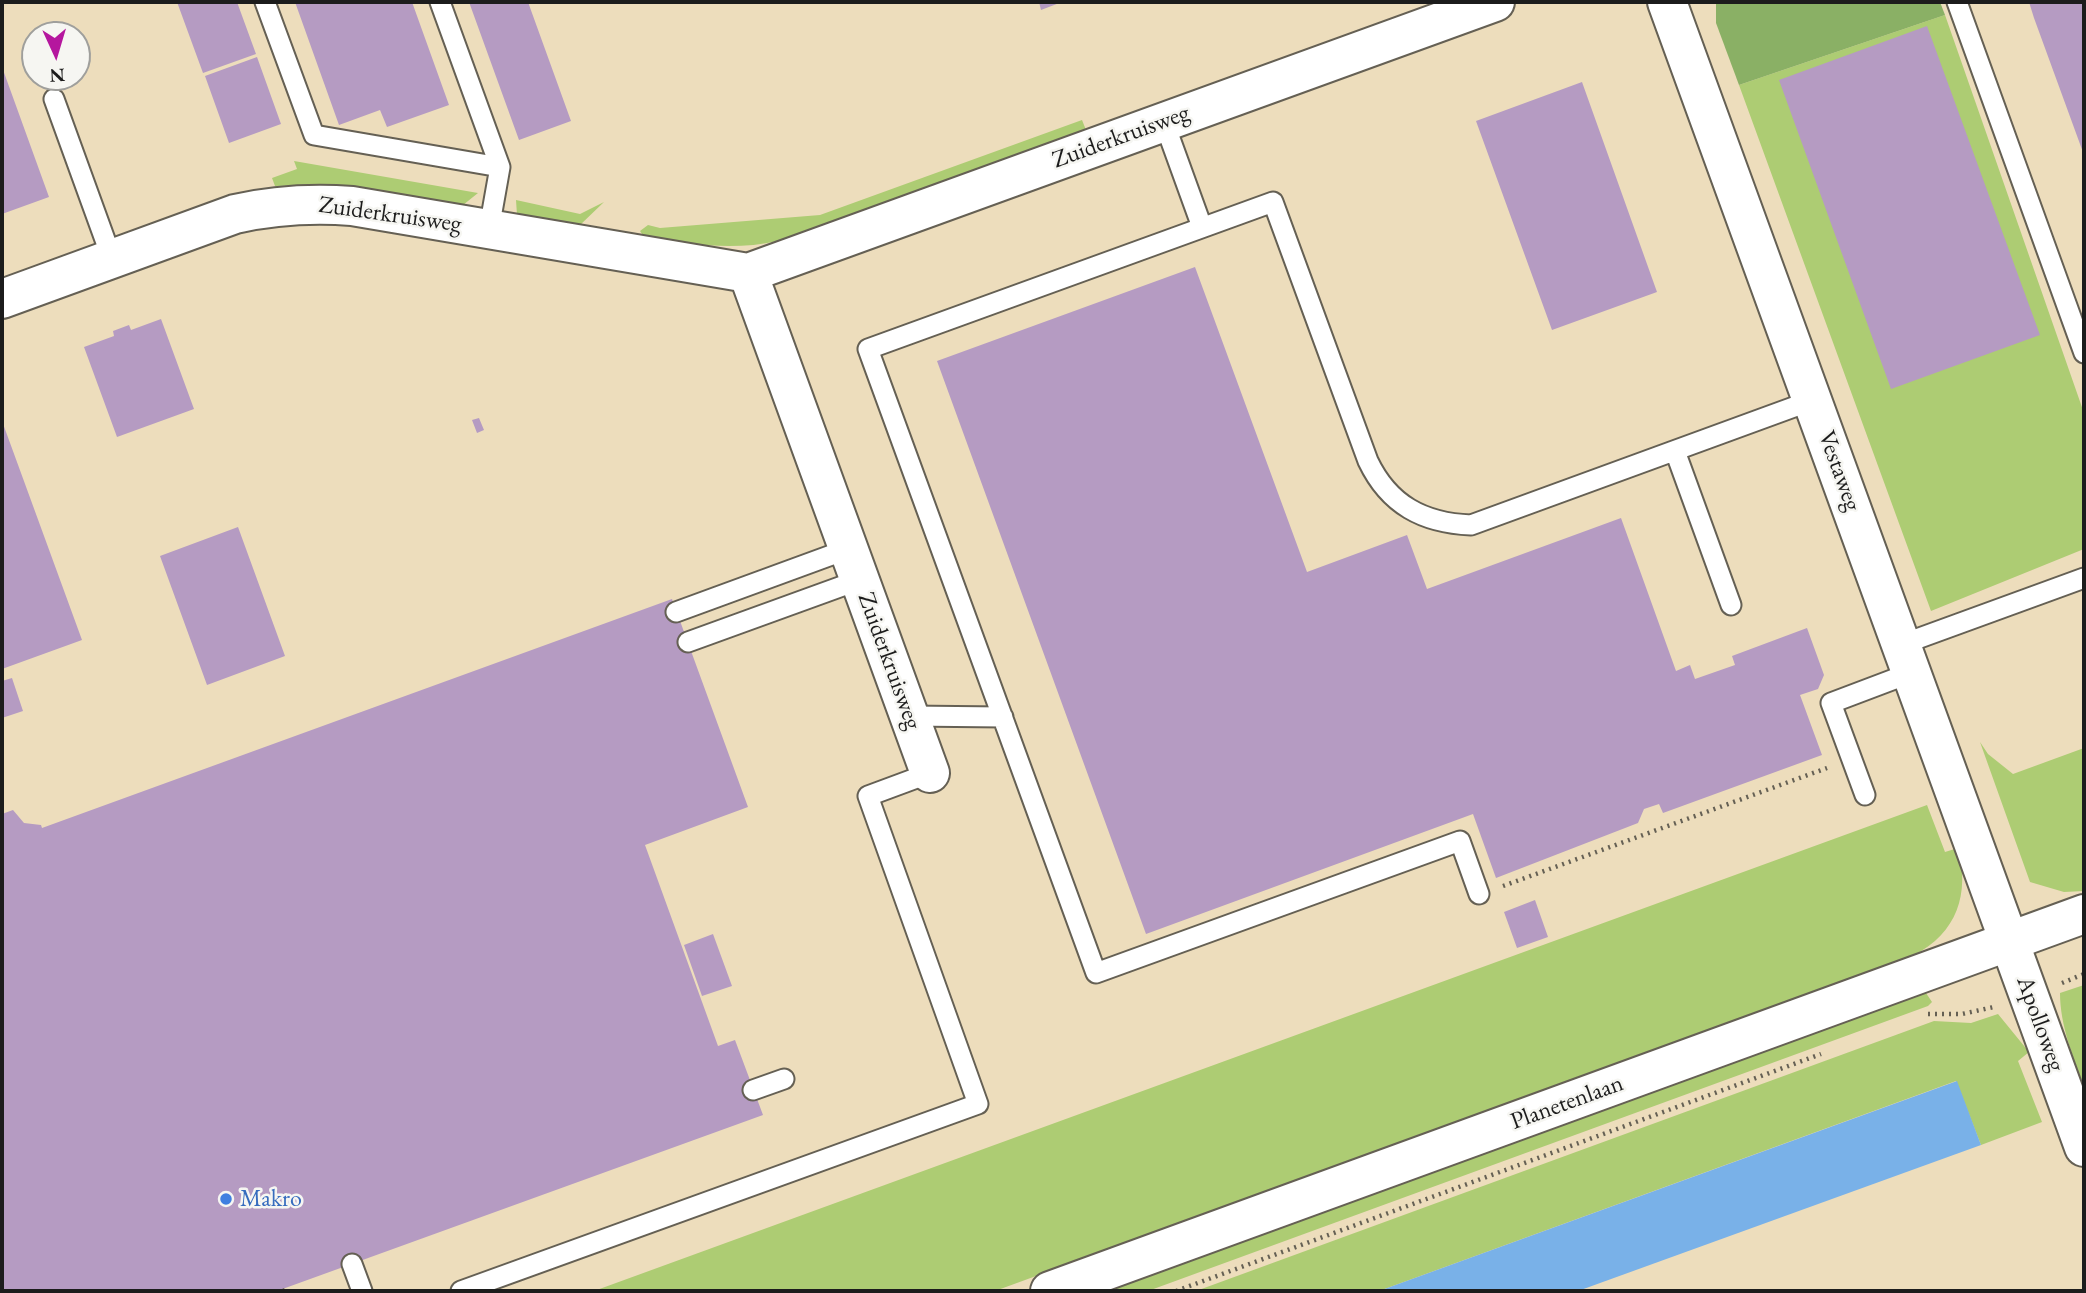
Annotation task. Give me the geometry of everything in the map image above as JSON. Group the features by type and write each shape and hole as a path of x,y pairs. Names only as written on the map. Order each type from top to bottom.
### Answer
{"street":[{"name":"Zuiderkruisweg","path":"2,299 235,214 271,206 352,205 748,273 1495,2"},
{"name":"Vestaweg","path":"1667,2 2011,941"},
{"name":"Zuiderkruisweg","path":"748,273 930,774"},
{"name":"Planetenlaan","path":"1050,1291 2084,914"},
{"name":"Apolloweg","path":"2011,941 2084,1147"}],"lane":[{"path":"265,2 314,135 500,167"},
{"path":"440,2 500,167 489,229"},
{"path":"1957,2 2084,353"},
{"path":"54,99 112,259"},
{"path":"1164,122 1202,227"},
{"path":"1479,894 1460,841 1096,973 868,349 1273,202 1368,461 1389,495 1425,519 1471,525 1814,401"},
{"path":"1675,451 1731,605"},
{"path":"676,612 854,565"},
{"path":"688,642 854,565"},
{"path":"1865,795 1831,703 1908,658 2084,578"},
{"path":"909,716 1003,717"},
{"path":"461,1291 978,1104 868,796 930,774"},
{"path":"754,1090 783,1079"},
{"path":"352,1264 362,1291"}],"path":[{"path":"1533,875 1852,759"},
{"path":"1919,1018 1932,1013 1962,1014 2029,995"},
{"name":"Planetenlaan","path":"1176,1291 1828,1051"}],"green space":[{"path":"1716,2 1940,2 1945,15 1739,85 1716,23"},
{"path":"1945,15 2084,413 2084,549 1931,611 1739,85"},
{"path":"1082,120 1086,130 778,241 744,246 711,246 645,238 640,231 648,225 660,228 820,215"},
{"path":"294,161 478,193 463,205 346,185 275,186 272,178 297,169"},
{"path":"516,200 580,214 604,202 579,226 517,215"},
{"path":"1980,742 1988,754 2013,774 2084,748 2084,891 2064,892 2030,882"},
{"path":"1927,805 1945,852 1958,848 1961,896 1950,924 1929,946 1914,955 995,1291 594,1291"},
{"path":"2084,985 2084,1086 2065,1029 2060,993"},
{"path":"1926,993 1932,1002 1928,1006 1148,1291 1108,1291"},
{"path":"1998,1014 2029,1052 2018,1061 2042,1122 1981,1145 1956,1081 1379,1291 1196,1291 1934,1021 1971,1023"}],"water":[{"path":"1957,1081 1981,1145 1578,1291 1379,1291"}],"building":[{"path":"177,2 237,2 256,54 203,73"},
{"path":"295,2 412,2 449,105 387,127 380,110 339,125"},
{"path":"469,2 528,2 571,121 519,140"},
{"path":"1039,2 1062,2 1041,10"},
{"path":"2029,2 2084,2 2084,155 2034,18"},
{"path":"1927,26 2040,335 1891,389 1779,80"},
{"path":"257,57 281,124 229,143 205,76"},
{"path":"2,67 49,197 2,214"},
{"path":"1582,82 1657,292 1552,330 1476,121"},
{"path":"1195,267 1307,572 1407,535 1427,589 1621,518 1676,671 1690,665 1695,679 1735,665 1732,656 1807,628 1824,675 1818,689 1800,695 1822,755 1663,813 1659,804 1644,809 1638,823 1496,878 1473,814 1146,934 937,361"},
{"path":"161,319 194,409 117,437 84,347 114,336 113,331 129,325 131,330"},
{"path":"479,418 484,430 477,433 472,420"},
{"path":"2,421 82,640 2,669"},
{"path":"238,527 285,656 207,685 160,556"},
{"path":"672,599 748,807 645,845 718,1046 735,1040 763,1115 277,1291 2,1291 2,814 13,810 24,823 41,825 42,828"},
{"path":"12,678 23,711 2,718 2,681"},
{"path":"1535,900 1548,937 1517,948 1504,912"},
{"path":"713,934 732,986 702,996 684,945"}],"place":[{"name":"Makro","path":"226,1199"}]}
